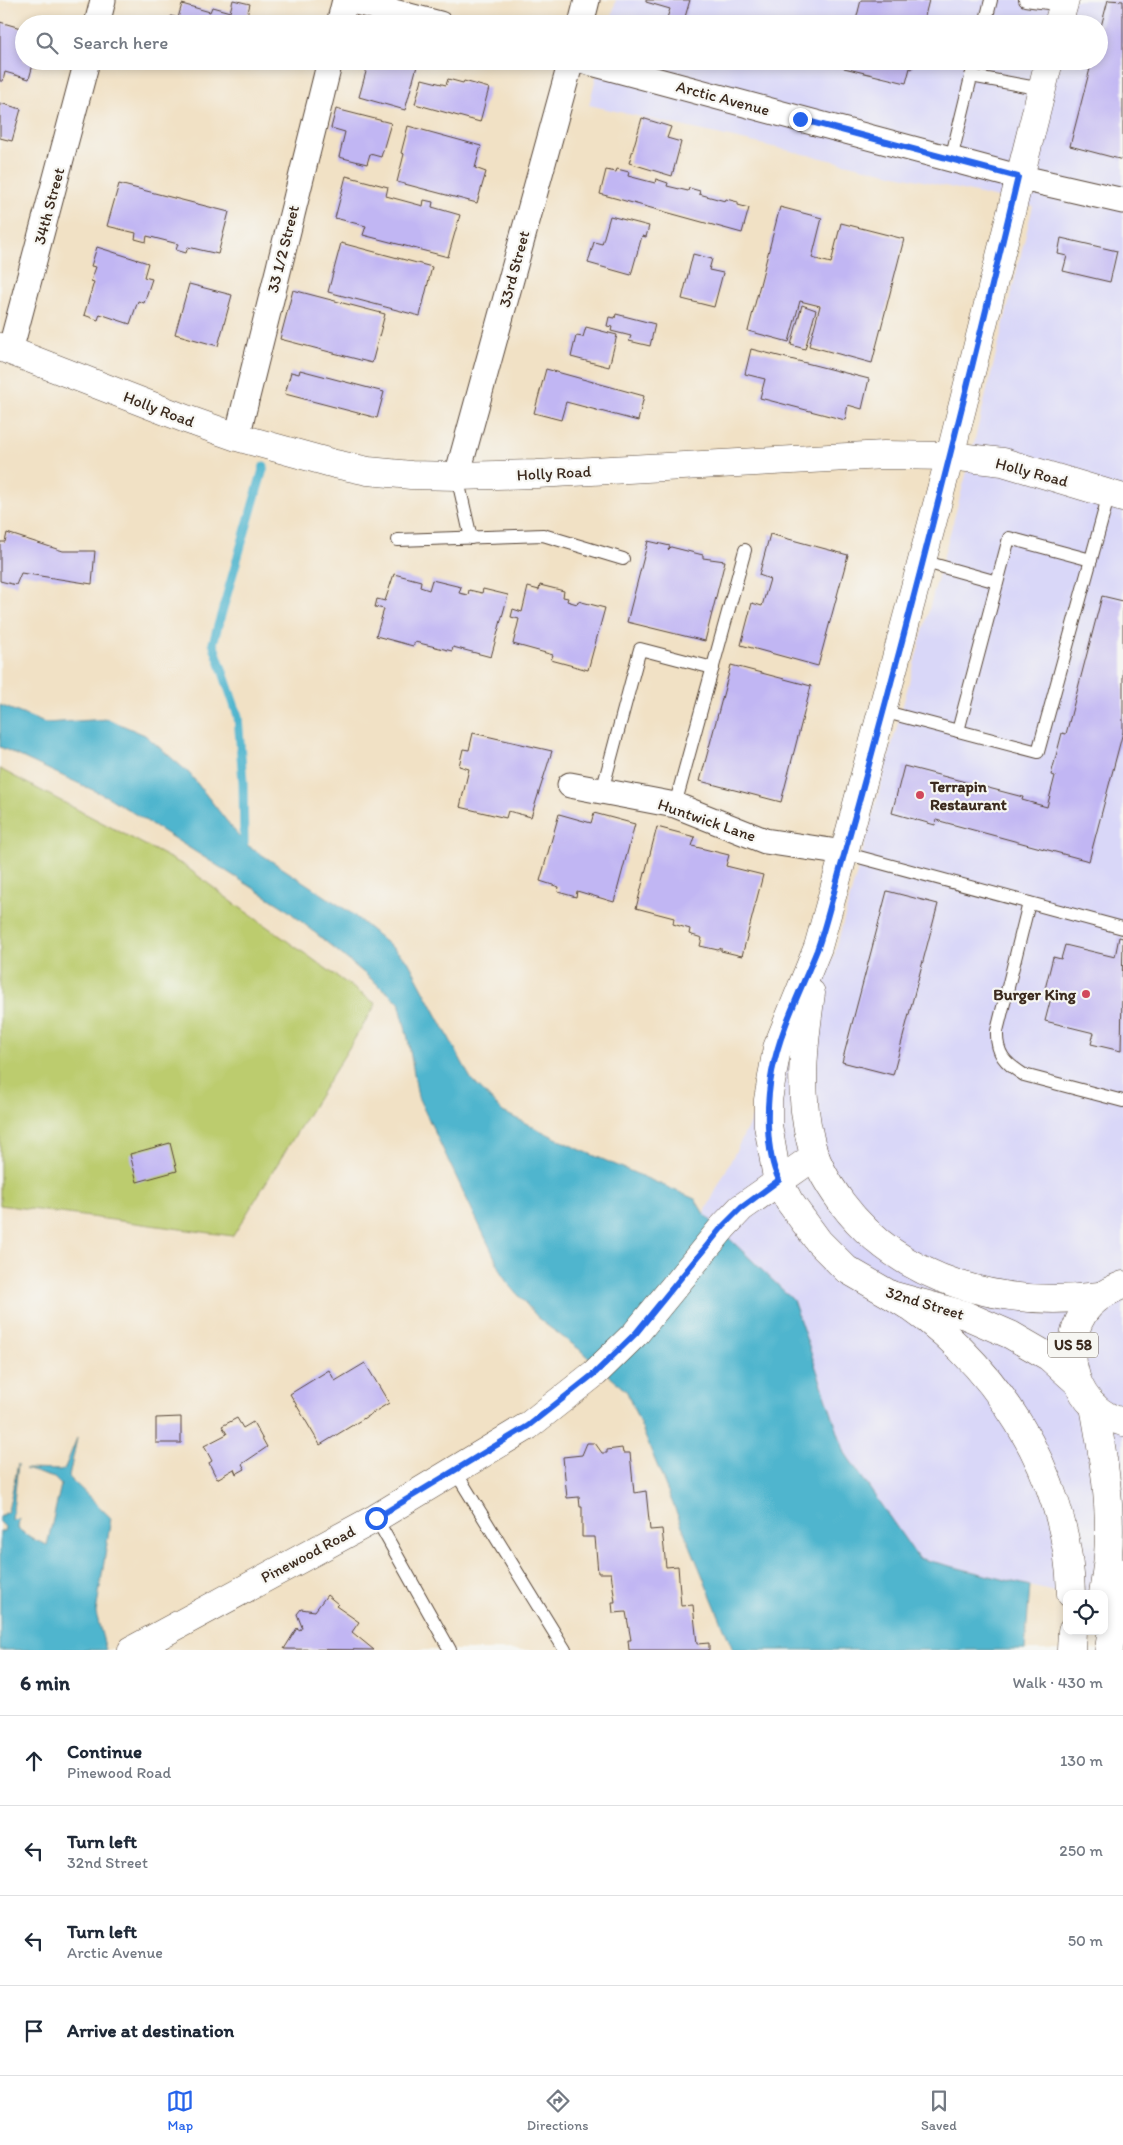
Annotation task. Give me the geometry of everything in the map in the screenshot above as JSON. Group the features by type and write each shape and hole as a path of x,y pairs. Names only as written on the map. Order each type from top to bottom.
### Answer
{"street":[{"path":"99,15 103,0"},
{"path":"342,15 347,0 405,15"},
{"path":"583,15 587,0"},
{"name":"34th Street","path":"5,349 84,70"},
{"name":"33 1/2 Street","path":"237,437 328,70"},
{"name":"33rd Street","path":"457,476 569,70"},
{"name":"Arctic Avenue","path":"618,70 1018,177 1123,201"},
{"name":"32nd Street","path":"1047,70 1018,177 950,456 844,853 818,947 777,1048 771,1074 768,1125 779,1180 794,1210 819,1242 857,1277 891,1295 943,1308 985,1323 1034,1347 1077,1382"},
{"name":"Holly Road","path":"5,349 186,420 237,437 335,464 368,471 411,476 536,474 884,455 950,456 1003,462 1116,496"},
{"name":"Huntwick Lane","path":"570,785 676,805 765,841 844,853"},
{"name":"32nd Street","path":"818,947 802,1069 806,1121 815,1156 836,1195 870,1236 897,1257 943,1280 1006,1295 1048,1299 1114,1286"},
{"name":"Pinewood Road","path":"132,1650 376,1518 528,1426 595,1373 636,1333 723,1226 741,1208 815,1156"},
{"name":"US 58","path":"1104,1590 1108,1555 1108,1496 1104,1465 1094,1406 1084,1395 1077,1382 1071,1358 1074,1335 1084,1314 1114,1286"},
{"path":"891,1295 941,1332 978,1368 1006,1403 1030,1442 1051,1490 1065,1537 1071,1590"},
{"path":"1094,1406 1114,1420 1123,1422"},
{"path":"1109,1650 1123,1557"},
{"path":"1071,1650 1072,1635"},
{"path":"1094,1650 1097,1635"}],"lane":[{"path":"987,15 991,0"},
{"path":"1025,0 1062,10"},
{"path":"951,159 973,70"},
{"path":"971,76 1042,89"},
{"path":"457,476 471,538"},
{"path":"882,711 1038,752 1091,560 1116,496"},
{"path":"398,540 543,535 623,558"},
{"path":"958,731 1009,538 1091,560"},
{"path":"676,805 745,550"},
{"path":"922,561 998,582"},
{"path":"602,791 640,649 713,668"},
{"path":"844,853 1123,928"},
{"path":"1029,903 998,1031 997,1044 1011,1066 1024,1075 1123,1101"},
{"path":"455,1471 565,1650"},
{"path":"376,1518 450,1650"}],"shaded area":[{"path":"616,0 1123,0 1123,1609 1108,1597 1108,1590 1063,1590 1063,1594 918,1559 845,1453 793,1300 704,1214 834,956 966,475 1033,206 589,105 598,70 1108,70 1108,15 612,15"}],"green space":[{"path":"0,769 185,866 235,904 376,1004 233,1236 0,1205"}],"water":[{"path":"0,705 45,723 108,719 145,735 189,773 244,843 351,913 408,961 471,1079 503,1112 574,1147 695,1199 704,1214 793,1300 845,1453 918,1558 1030,1586 1025,1650 733,1650 627,1392 583,1352 541,1321 506,1281 418,1097 408,1039 399,1002 285,908 108,797 0,747"},
{"path":"77,1438 69,1477 111,1518 96,1613 106,1650 0,1650 0,1531 4,1531 5,1527 0,1522 0,1517 8,1511 18,1464 12,1520 19,1519 18,1529 47,1545 61,1485 54,1478 25,1469 64,1470"}],"building":[{"path":"233,0 250,4 247,15 179,15 182,4 210,12 212,7 230,12"},
{"path":"646,0 690,0 686,15 668,15 670,9 646,2"},
{"path":"861,0 929,0 925,15 857,15"},
{"path":"1108,0 1123,1 1123,160 1070,146 1090,70 1108,70 1108,15 1104,15"},
{"path":"0,22 15,26 15,70 32,70 29,79 5,72 3,81 0,81"},
{"path":"366,70 416,70 405,110 359,97"},
{"path":"852,70 909,70 906,83"},
{"path":"422,79 446,85 448,79 463,83 464,81 489,88 480,122 415,104"},
{"path":"0,103 21,109 12,141 0,138"},
{"path":"336,109 391,123 381,157 370,154 367,164 339,157 345,132 331,128"},
{"path":"642,118 671,127 667,138 681,142 672,176 629,163"},
{"path":"408,126 481,146 475,168 486,172 477,203 397,182 404,154 401,153"},
{"path":"617,169 629,172 628,176 655,183 656,179 668,183 667,186 688,191 689,188 700,191 699,194 725,201 726,199 738,202 738,205 749,208 742,233 600,194 606,170 616,172"},
{"path":"346,176 388,187 386,196 423,206 424,200 433,202 432,207 460,215 448,257 363,235 366,226 335,218"},
{"path":"119,184 229,212 218,254 188,247 186,253 176,250 178,244 147,236 146,242 135,239 136,233 107,226"},
{"path":"780,207 822,218 812,258 831,263 841,223 904,239 872,363 809,346 820,306 800,301 789,342 748,331"},
{"path":"610,216 649,226 646,237 642,236 631,275 588,263 594,242 602,244"},
{"path":"1061,238 1117,251 1110,282 1063,271 1067,256 1058,254"},
{"path":"341,243 432,267 420,316 328,292"},
{"path":"97,247 148,263 144,277 152,279 144,303 138,301 130,324 100,314 98,320 84,315 94,282 91,281 96,267 91,266"},
{"path":"693,254 712,259 709,270 723,273 714,307 682,299"},
{"path":"189,284 232,295 218,346 175,334"},
{"path":"293,290 385,314 372,363 280,339"},
{"path":"802,305 816,310 805,349 791,345"},
{"path":"616,314 655,324 650,346 629,341 631,336 611,331 612,327 607,326 609,317 615,318"},
{"path":"586,327 617,335 609,367 571,357 576,336 583,337"},
{"path":"751,349 869,379 862,409 848,405 845,420 760,398 765,379 745,374"},
{"path":"546,369 644,396 638,421 566,402 561,420 534,413"},
{"path":"300,370 384,392 377,418 285,394 291,372 299,374"},
{"path":"7,533 63,551 95,551 92,584 21,573 16,585 0,581 0,542 5,542"},
{"path":"770,534 848,555 818,666 741,645 752,603 762,606 770,579 759,575"},
{"path":"648,541 670,546 668,550 671,547 703,555 703,558 725,561 705,641 627,622"},
{"path":"394,574 421,581 420,587 429,590 432,580 461,587 459,593 468,595 469,590 482,593 483,589 508,595 491,657 453,647 452,651 415,642 413,646 376,636 384,609 375,607 377,599 385,601"},
{"path":"540,585 564,591 563,597 568,598 567,601 577,604 578,601 605,608 588,670 551,660 553,655 513,644 519,619 511,617 513,609 522,612 528,587 539,590"},
{"path":"1102,596 1123,601 1123,732 1089,861 936,820 935,825 892,813 904,766 1023,797 1022,800 1047,807 1055,776 1051,775 1062,733 1066,734"},
{"path":"731,665 811,686 781,802 700,781"},
{"path":"473,733 552,751 531,817 508,811 506,818 460,807 469,769 459,766 463,749 469,750"},
{"path":"594,813 635,824 614,902 577,891 576,897 558,892 559,887 540,881 559,814 591,823"},
{"path":"657,827 695,837 692,846 729,855 726,866 763,875 742,956 721,951 721,948 718,950 700,946 702,938 689,934 690,929 673,924 674,918 636,908"},
{"path":"887,891 938,904 893,1075 842,1062"},
{"name":"Burger King","path":"1119,937 1123,938 1121,1051 1091,1044 1094,1033 1045,1021 1052,994 1044,993 1053,957 1061,959 1065,945 1115,957"},
{"path":"170,1143 177,1171 137,1182 130,1154"},
{"path":"365,1363 389,1403 320,1445 290,1394 329,1370 335,1381"},
{"path":"181,1417 181,1443 156,1443 156,1418"},
{"path":"237,1418 243,1428 253,1422 267,1447 242,1464 245,1469 236,1474 234,1469 217,1479 209,1463 212,1461 204,1446 227,1434 222,1426"},
{"path":"587,1443 595,1443 602,1453 607,1453 607,1450 622,1448 623,1453 630,1453 634,1493 646,1491 650,1530 662,1529 666,1567 678,1566 681,1606 693,1605 697,1644 709,1643 709,1650 629,1650 628,1640 631,1640 626,1612 613,1613 612,1602 615,1602 611,1573 598,1573 595,1537 582,1537 582,1507 580,1507 579,1497 567,1498 563,1457 582,1455"},
{"path":"327,1595 338,1604 336,1606 359,1622 352,1632 374,1650 284,1649 297,1628 300,1630 302,1627 297,1614 301,1609 315,1611"}],"waterway":[{"path":"244,843 243,782 238,716 213,643 264,466"}],"place":[{"name":"Terrapin Restaurant","path":"920,795"},
{"name":"Burger King","path":"1086,994"}],"route":[{"path":"376,1518 528,1426 595,1373 636,1333 723,1226 741,1208 779,1180 777,1178 768,1125 771,1074 777,1048 818,947 950,456 986,315 1018,177 800,119"}]}
